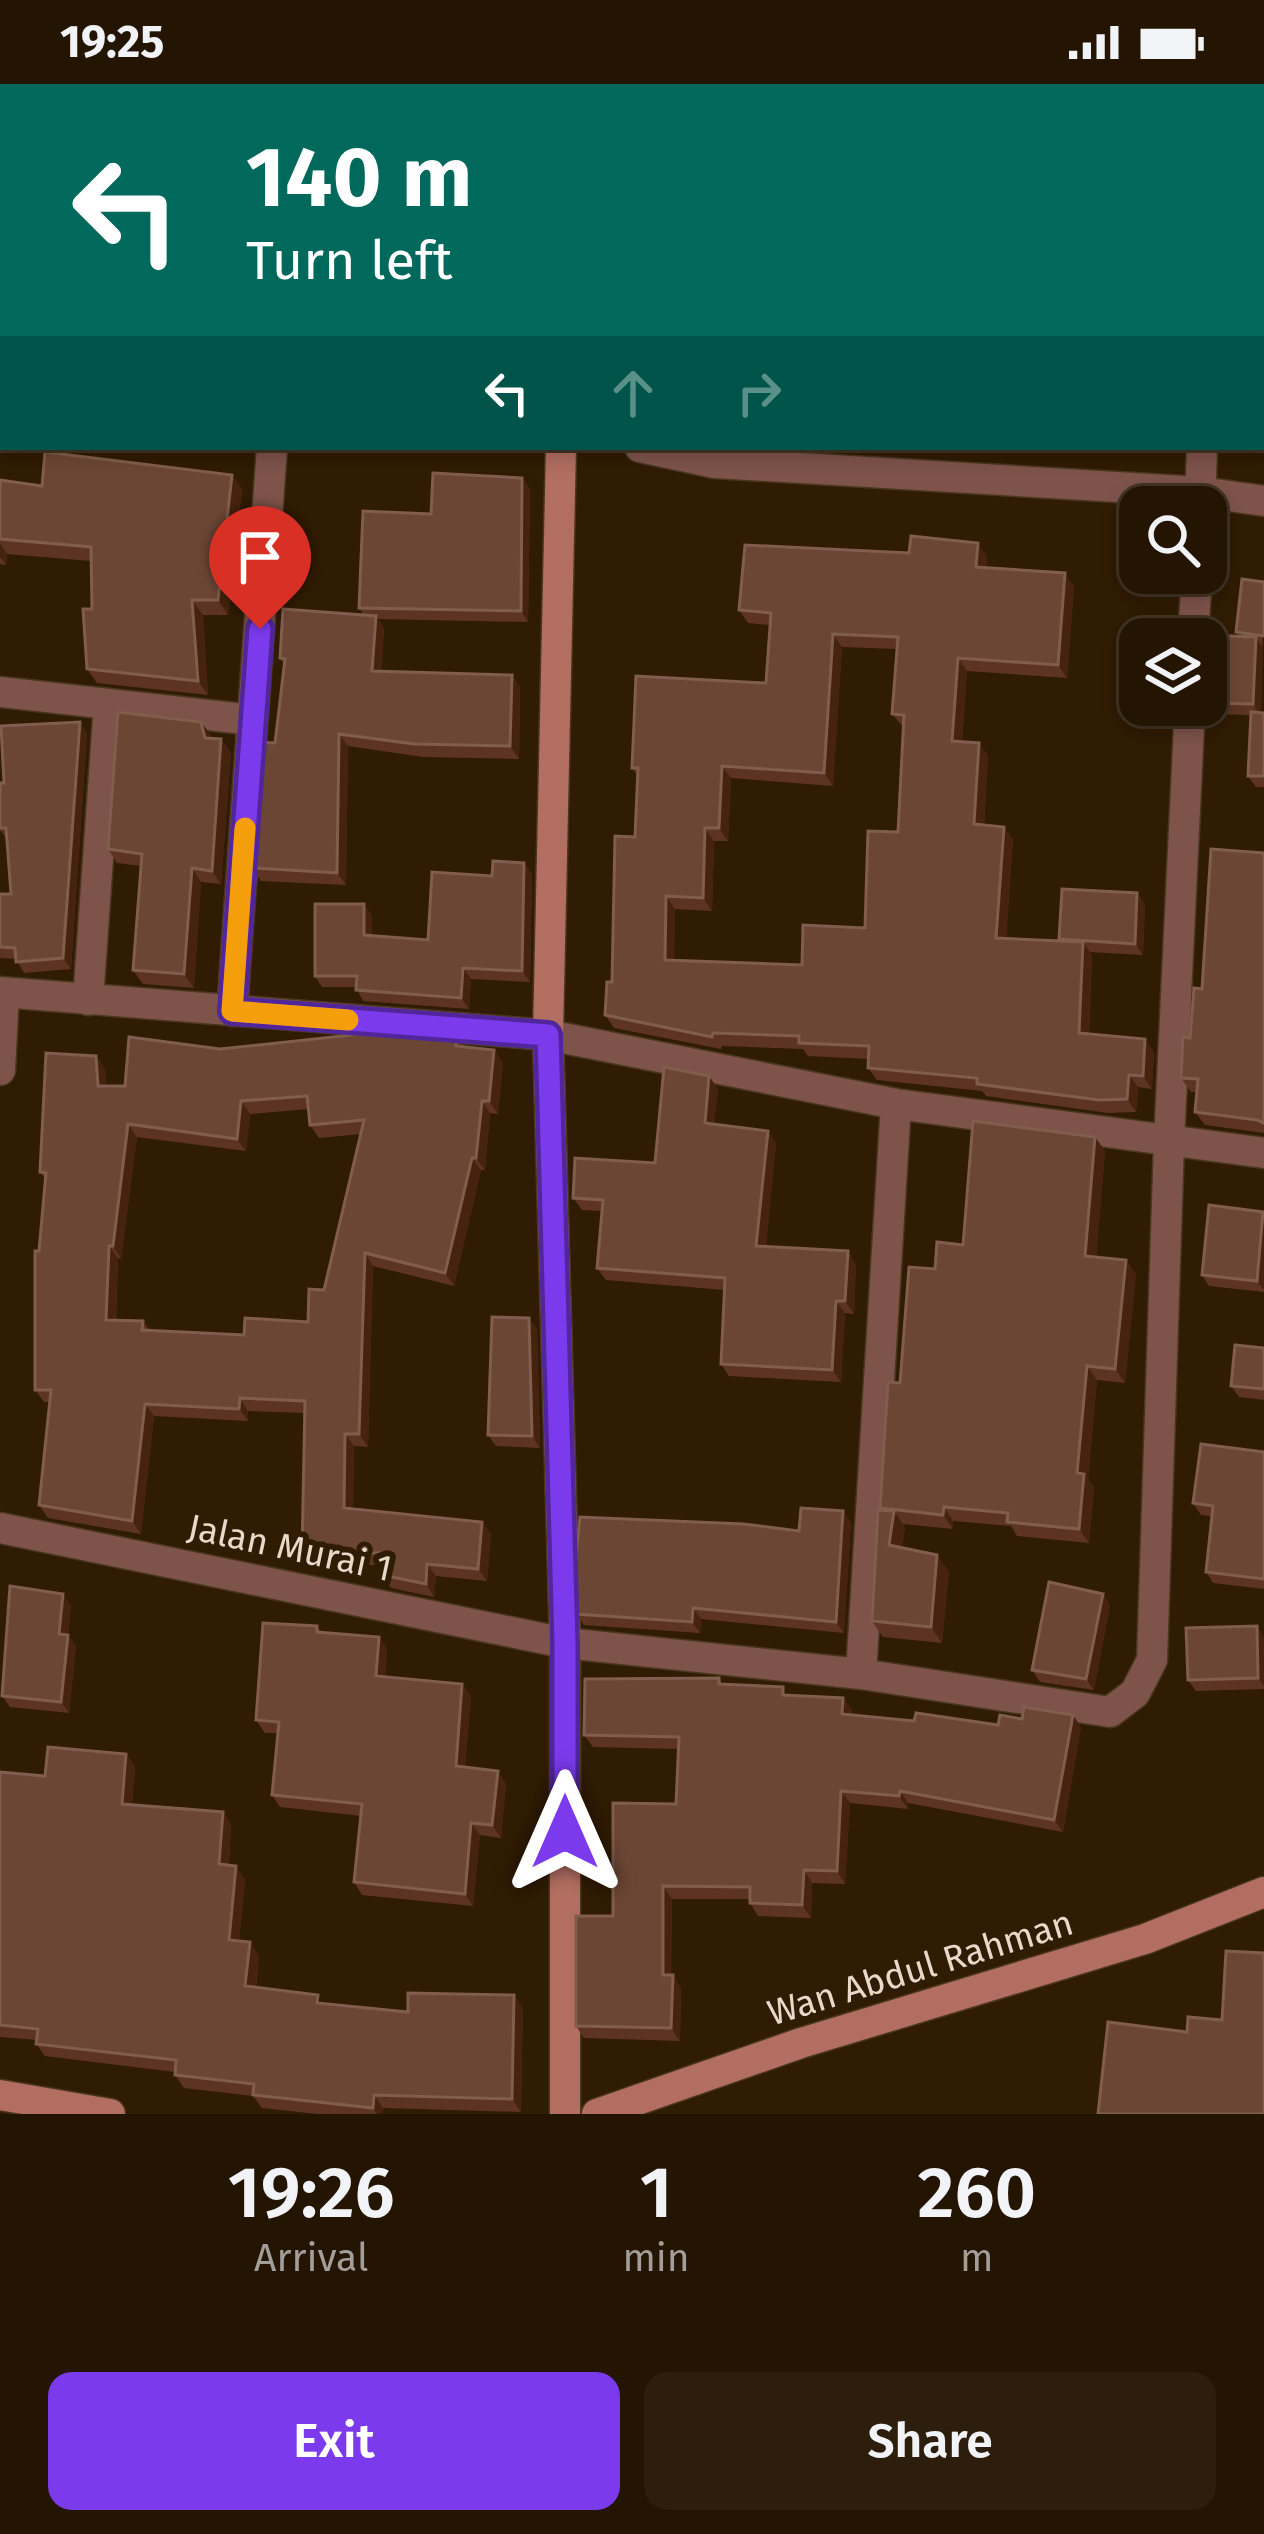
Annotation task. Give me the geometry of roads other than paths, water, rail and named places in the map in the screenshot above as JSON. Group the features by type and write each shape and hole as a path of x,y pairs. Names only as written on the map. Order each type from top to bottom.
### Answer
{"street":[{"path":"232,1011 272,450"},
{"path":"561,450 548,1035 565,1643 565,2114"},
{"path":"654,450 715,463 1119,494"},
{"path":"1201,486 1202,450"},
{"path":"1227,500 1264,501"},
{"path":"0,692 253,720"},
{"path":"88,1000 109,704"},
{"name":"Jalan Murai 1","path":"0,1528 565,1643 861,1674 1110,1712 1135,1694 1152,1660 1189,726"},
{"path":"0,1070 2,993 548,1035 896,1104 1264,1154"},
{"path":"861,1674 896,1104"},
{"name":"Wan Abdul Rahman","path":"597,2114 801,2043 1145,1939 1264,1892"},
{"path":"0,2095 110,2114"}]}
